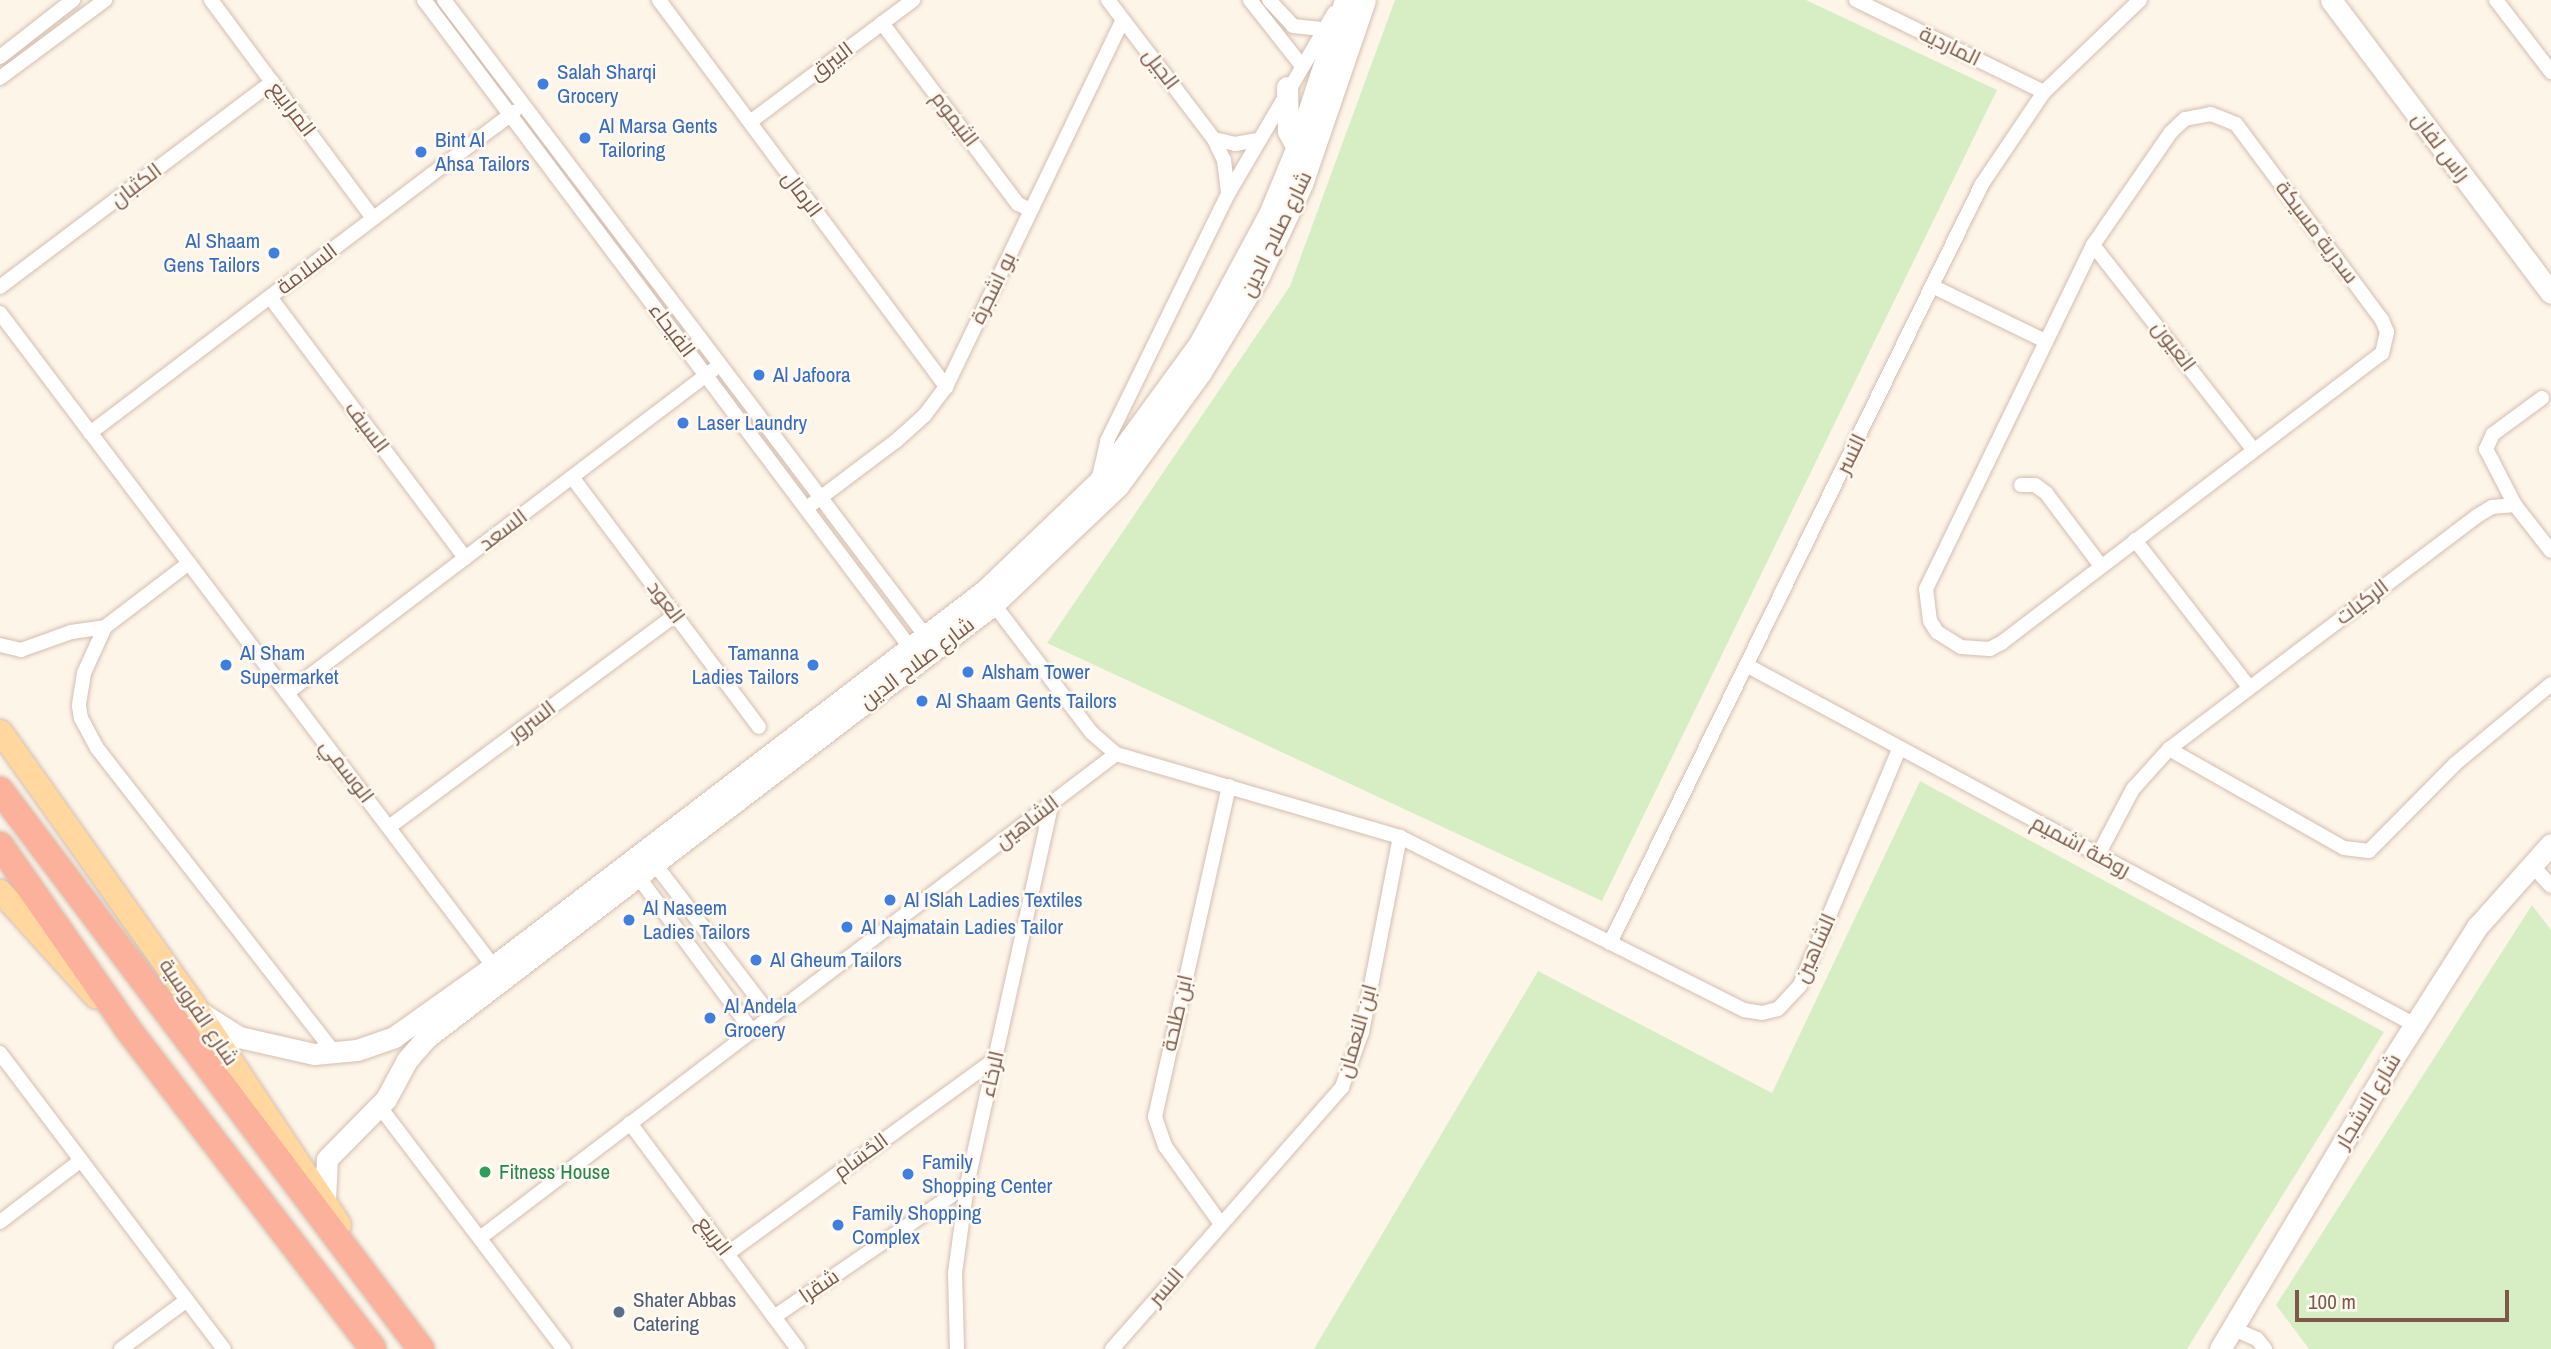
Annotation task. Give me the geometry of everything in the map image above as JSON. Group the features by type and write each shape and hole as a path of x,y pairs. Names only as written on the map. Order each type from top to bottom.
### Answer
{"highway":[{"name":"شارع الفروسية","path":"0,790 421,1349"},
{"path":"0,845 127,1027 373,1349"}],"main road":[{"name":"شارع الفروسية","path":"0,731 190,999 325,1200 384,1302"},
{"path":"2,894 56,957 127,1027"}],"street":[{"path":"0,57 74,0"},
{"path":"2,72 105,0"},
{"name":"المرابيع","path":"211,0 373,218"},
{"name":"الفيحاء","path":"424,0 804,510 922,648"},
{"name":"الفيحاء","path":"444,0 819,498 922,648"},
{"name":"الرمال","path":"659,0 946,387"},
{"name":"البيرق","path":"750,122 912,0"},
{"name":"الجيل","path":"1108,0 1214,139 1224,160 1228,194"},
{"path":"1250,0 1302,66"},
{"path":"1269,0 1293,26 1324,29"},
{"name":"شارع صلاح الدين","path":"1106,487 1107,441 1228,194 1287,87 1324,29 1351,0"},
{"name":"شارع صلاح الدين","path":"325,1200 327,1159 380,1107 411,1054 499,973 989,598 1106,487 1206,333 1306,149 1351,0"},
{"name":"الماردية","path":"1856,0 2044,92"},
{"name":"النسر","path":"1610,943 1982,184 2044,92 2139,0"},
{"name":"راس لفان","path":"2331,0 2551,293"},
{"name":"راس لفان","path":"2346,0 2551,272"},
{"path":"2496,0 2551,72"},
{"name":"بو اشجرة","path":"804,510 896,441 924,415 946,387 1123,20"},
{"name":"الثيموم","path":"882,23 1018,204 1031,210"},
{"name":"الكثبان","path":"0,287 272,82"},
{"path":"1287,87 1288,131 1306,149"},
{"name":"السلامة","path":"90,433 523,105"},
{"name":"سدرية مسيكة","path":"2211,114 2236,124 2387,332 2382,353 1990,649 1961,647 1937,632 1925,608 1926,589 2043,340 2093,245 2136,177 2185,119 2211,114"},
{"path":"1214,139 1235,144 1257,139"},
{"name":"العيون","path":"2093,245 2253,449"},
{"path":"1932,286 2043,340"},
{"name":"السيف","path":"270,297 466,558"},
{"name":"الوسمي","path":"0,313 499,973"},
{"name":"السعد","path":"287,693 719,366"},
{"path":"2542,398 2486,442 2490,460 2515,505 2551,551"},
{"name":"العود","path":"572,477 759,727"},
{"path":"2021,485 2035,485 2046,493 2101,566"},
{"name":"الركيات","path":"2098,855 2133,789 2169,749 2477,516 2492,507 2515,505"},
{"path":"2135,540 2249,687"},
{"path":"0,646 21,650 71,632 105,627 189,564"},
{"path":"989,598 1092,733 1116,754 1400,837 1610,943"},
{"name":"السرور","path":"389,827 675,615"},
{"path":"105,627 81,690 79,706 86,730 335,1054"},
{"name":"روضة اشميم","path":"1748,666 2415,1025"},
{"path":"2169,749 2344,848 2369,851 2455,764 2551,684"},
{"name":"الشاهين","path":"1610,943 1744,1010 1778,1009 1800,985 1899,749"},
{"name":"الشاهين","path":"480,1238 1116,754"},
{"name":"ابن طلحة","path":"1221,1224 1165,1146 1154,1117 1229,786"},
{"name":"الرخاء","path":"957,1349 955,1273 967,1185 1052,803"},
{"name":"ابن النعمان","path":"1221,1224 1342,1087 1362,1032 1400,837"},
{"name":"شارع الاشجار","path":"2220,1349 2477,927 2551,844"},
{"name":"شارع الاشجار","path":"2532,865 2551,855"},
{"path":"642,864 771,1016"},
{"path":"642,864 752,1031"},
{"path":"2532,865 2551,886"},
{"name":"شارع صلاح الدين","path":"190,999 207,1018 239,1037 295,1052 335,1054 394,1037 499,973"},
{"path":"394,1037 411,1054"},
{"path":"0,1052 224,1349"},
{"name":"الحُسَام","path":"727,1254 995,1059"},
{"path":"380,1107 564,1349"},
{"name":"الربيع","path":"630,1123 799,1349"},
{"path":"0,1222 80,1161"},
{"name":"شقرا","path":"774,1317 967,1185"},
{"name":"النسر","path":"1112,1349 1221,1224"},
{"path":"121,1349 187,1300"},
{"path":"2232,1328 2257,1339 2265,1349"}],"green space":[{"path":"1395,0 1806,0 1997,90 1602,901 1047,643 1290,286"},
{"path":"1920,781 2384,1032 2187,1349 1314,1349 1538,971 1772,1093"},
{"path":"2532,905 2551,930 2551,1349 2309,1349 2276,1305"}],"place":[{"name":"Salah Sharqi Grocery","path":"543,84"},
{"name":"Al Marsa Gents Tailoring","path":"585,138"},
{"name":"Bint Al Ahsa Tailors","path":"421,152"},
{"name":"Al Shaam Gens Tailors","path":"274,253"},
{"name":"Al Jafoora","path":"759,375"},
{"name":"Laser Laundry","path":"683,423"},
{"name":"Al Sham Supermarket","path":"226,665"},
{"name":"Tamanna Ladies Tailors","path":"813,665"},
{"name":"Alsham Tower","path":"968,672"},
{"name":"Al Shaam Gents Tailors","path":"922,701"},
{"name":"Al ISlah Ladies Textiles","path":"890,900"},
{"name":"Al Naseem Ladies Tailors","path":"629,920"},
{"name":"Al Najmatain Ladies Tailor","path":"847,927"},
{"name":"Al Gheum Tailors","path":"756,960"},
{"name":"Al Andela Grocery","path":"710,1018"},
{"name":"Fitness House","path":"485,1172"},
{"name":"Family Shopping Center","path":"908,1174"},
{"name":"Family Shopping Complex","path":"838,1225"},
{"name":"Shater Abbas Catering","path":"619,1312"}]}
